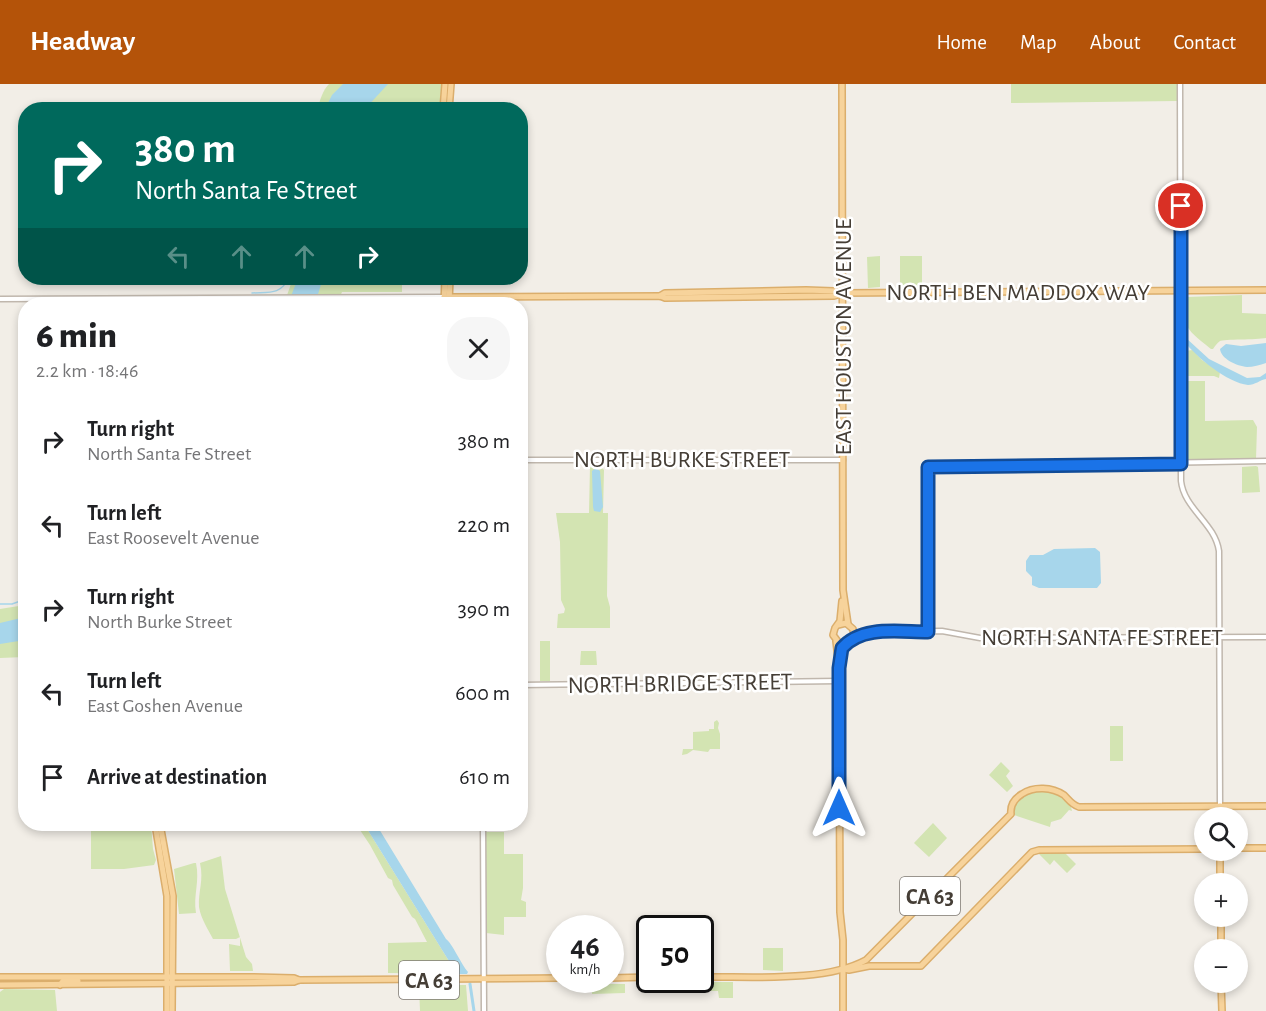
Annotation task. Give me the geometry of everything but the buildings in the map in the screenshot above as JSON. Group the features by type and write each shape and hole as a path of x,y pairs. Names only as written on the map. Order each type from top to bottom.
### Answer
{"main road":[{"path":"444,102 445,84"},
{"path":"450,102 451,84"},
{"name":"EAST HOUSTON AVENUE","path":"838,625 841,618 843,591 842,84"},
{"path":"446,285 447,297"},
{"path":"447,297 449,285"},
{"name":"NORTH BEN MADDOX WAY","path":"447,297 660,296 665,293 806,290 843,293 1266,290"},
{"name":"EAST HOUSTON AVENUE","path":"843,591 851,626"},
{"path":"839,668 842,648 854,638 851,626 843,623 833,631 839,668 840,912 843,940 843,1011"},
{"path":"836,641 846,644"},
{"name":"CA 63","path":"714,977 797,975 843,969 866,960 1011,814 1011,806 1016,798 1034,789 1043,788 1055,791 1075,806 1083,807 1266,806"},
{"path":"157,831 173,905 167,1011"},
{"path":"161,831 167,896 172,1011"},
{"path":"1248,848 1266,848"},
{"name":"CA 63","path":"843,969 869,966 921,966 1032,852 1039,850 1194,849"},
{"path":"866,960 869,966"},
{"name":"CA 63","path":"0,977 294,982 299,980 546,978"},
{"path":"33,985 57,981 59,977"},
{"path":"60,985 63,981 82,981 91,977"},
{"name":"CA 63","path":"0,985 170,981"},
{"path":"1221,993 1222,1011"}],"street":[{"path":"1180,84 1181,481 1185,496 1218,545 1220,806"},
{"name":"NORTH BEN MADDOX WAY","path":"0,299 18,299"},
{"name":"NORTH BURKE STREET","path":"528,460 843,460"},
{"path":"928,632 928,467 1266,462"},
{"name":"NORTH SANTA FE STREET","path":"851,626 866,632 949,632 970,638 1266,637"},
{"name":"NORTH SANTA FE STREET","path":"854,638 866,632"},
{"name":"NORTH BRIDGE STREET","path":"528,684 839,681"},
{"path":"483,831 484,1011"}],"green space":[{"path":"329,84 442,84 441,102 319,102"},
{"path":"1011,84 1177,84 1177,101 1011,103"},
{"path":"880,256 880,287 868,288 867,257"},
{"path":"900,256 922,256 922,288 900,288"},
{"path":"291,285 402,285 402,292 342,292 340,297 286,297"},
{"path":"1242,295 1242,313 1266,314 1266,338 1222,340 1211,349 1196,337 1186,324 1184,304 1187,297"},
{"path":"1193,350 1202,360 1220,372 1219,378 1184,376 1184,351"},
{"path":"1184,381 1205,381 1205,421 1253,420 1257,427 1256,459 1185,459"},
{"path":"590,466 600,466 604,470 603,513 608,513 607,596 610,607 610,628 557,628 558,614 564,613 565,609 561,600 560,542 556,513 589,513"},
{"path":"1242,467 1258,467 1260,492 1242,493"},
{"path":"18,606 18,657 0,658 0,609"},
{"path":"540,641 550,641 550,681 540,681"},
{"path":"581,651 596,651 597,665 580,665"},
{"path":"717,720 720,749 710,749 708,752 693,750 682,755 683,749 693,749 693,732 714,729 714,722"},
{"path":"1110,726 1123,726 1123,761 1110,761"},
{"path":"1001,762 1010,771 1006,776 1013,786 1007,792 989,775"},
{"path":"1039,791 1064,798 1072,811 1069,810 1061,819 1051,822 1050,827 1014,815 1012,809 1017,801 1027,794"},
{"path":"933,823 947,838 929,857 914,843"},
{"path":"91,831 152,831 156,860 154,865 124,869 91,869"},
{"path":"361,831 368,831 457,974 388,973 388,943 427,942"},
{"path":"486,832 504,832 504,854 523,854 521,900 526,902 526,917 504,917 504,935 486,933"},
{"path":"1038,853 1065,853 1076,864 1067,873 1054,860 1050,865"},
{"path":"221,856 225,889 240,937 236,939 213,939 199,907 200,863"},
{"path":"196,863 197,870 196,913 179,914 174,869"},
{"path":"240,938 253,971 230,971 229,944 240,946"},
{"path":"763,948 783,948 783,971 763,970"},
{"path":"714,982 733,982 733,998 719,998 718,991 714,991"},
{"path":"625,984 625,993 592,994 624,993"},
{"path":"419,985 466,985 468,1011 420,1011"},
{"path":"4,989 55,990 57,1011 0,1011 0,992"}],"water":[{"path":"343,84 388,84 371,102 328,102"},
{"path":"295,285 321,285 317,297 291,297"},
{"path":"1186,338 1209,359 1247,378 1260,377 1266,373 1266,379 1248,385 1231,380 1196,354 1184,341"},
{"path":"1266,343 1266,363 1252,367 1234,364 1223,356 1220,349 1226,344 1241,346"},
{"path":"596,468 600,471 603,507 600,512 594,511 593,507 592,471"},
{"path":"1095,548 1100,552 1101,583 1097,588 1039,588 1032,585 1032,577 1026,571 1026,561 1030,555 1043,555 1054,549"},
{"path":"18,619 18,641 0,644 0,623"},
{"path":"368,831 380,831 468,972 457,974"}],"waterway":[{"path":"252,293 278,290 284,285"},
{"path":"0,604 18,602"},
{"path":"470,984 474,1011"}],"route":[{"path":"839,808 839,668 843,645 866,632 928,632 928,467 1181,464 1181,206"}]}
